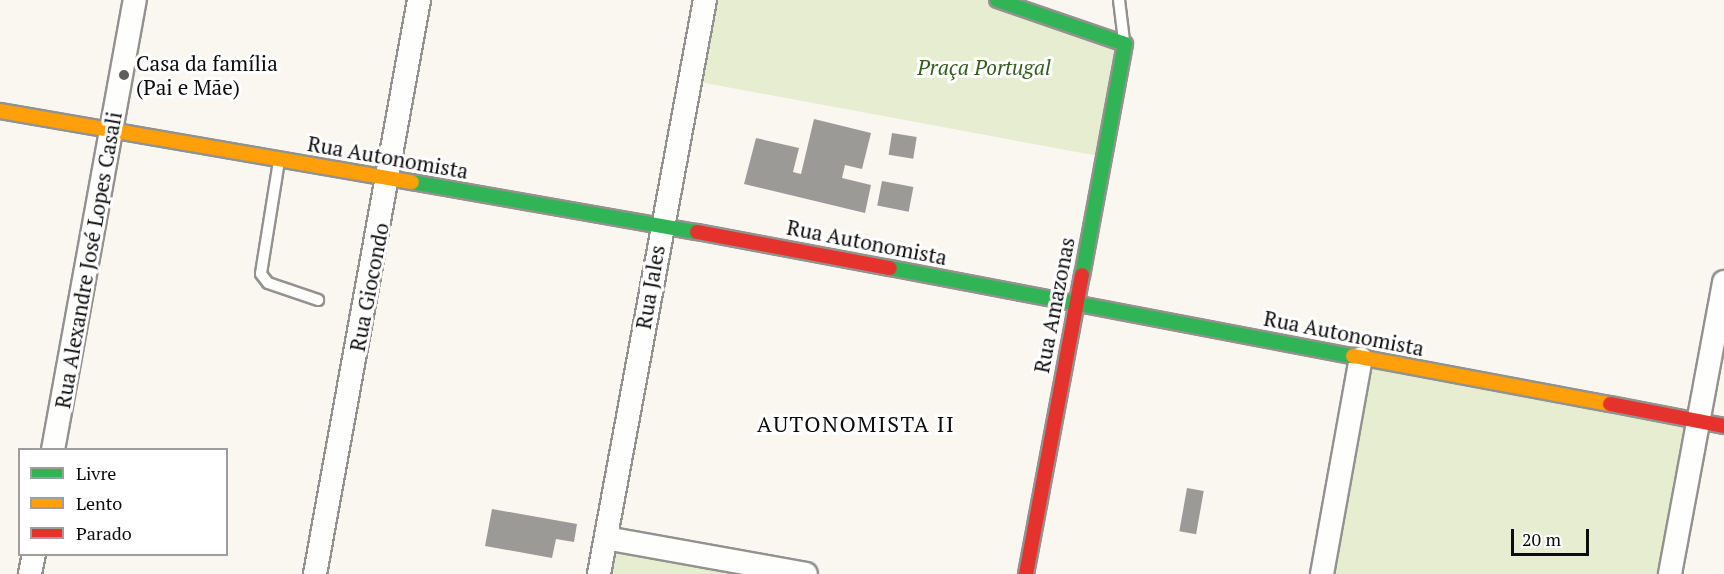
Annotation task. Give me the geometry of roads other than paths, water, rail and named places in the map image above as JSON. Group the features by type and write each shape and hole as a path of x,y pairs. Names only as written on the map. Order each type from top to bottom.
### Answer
{"street":[{"name":"Rua Alexandre José Lopes Casali","path":"53,448 135,0"},
{"name":"Rua Giocondo","path":"315,574 389,179 419,0"},
{"name":"Rua Jales","path":"599,574 661,225 705,0"},
{"path":"997,0 1125,44"},
{"name":"Rua Amazonas","path":"1026,574 1074,303 1125,44"},
{"name":"Rua Autonomista","path":"0,111 112,133 661,225 1724,426"},
{"path":"1670,574 1700,422 1724,282"},
{"path":"1322,574 1361,358"},
{"path":"606,538 806,574"},
{"path":"30,574 34,556"}],"lane":[{"path":"1119,0 1125,44"},
{"path":"279,160 261,274 268,283 318,300"}],"place":[{"name":"Casa da família (Pai e Mãe)","path":"124,75"}],"district":[{"name":"AUTONOMISTA II","path":"856,424"}],"park label":[{"name":"Praça Portugal","path":"984,67"}]}
